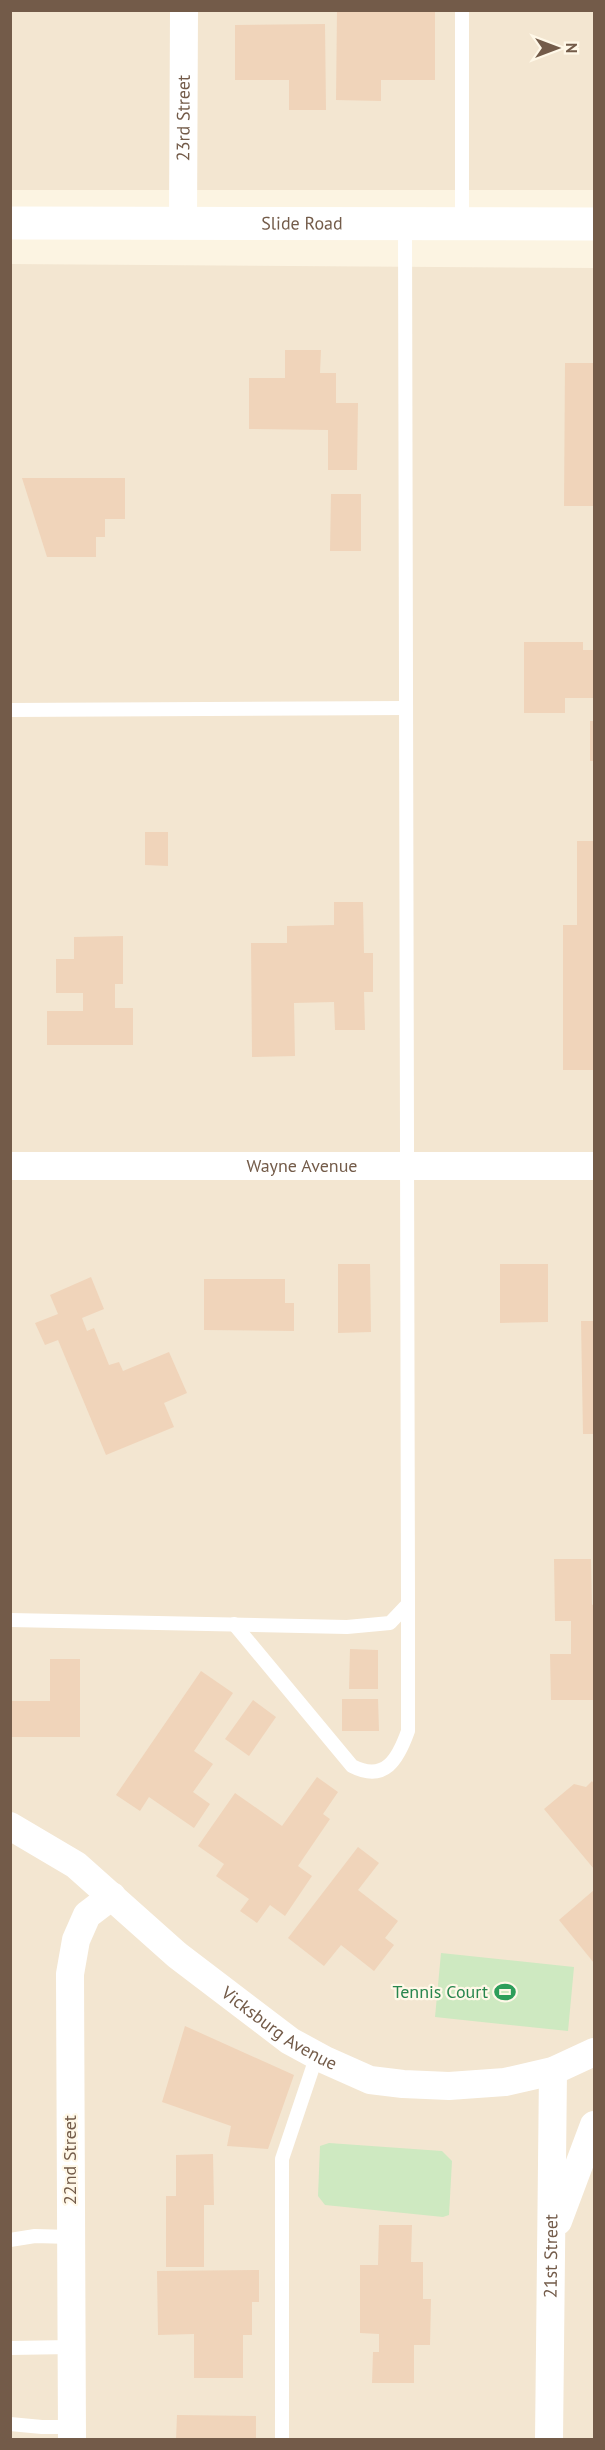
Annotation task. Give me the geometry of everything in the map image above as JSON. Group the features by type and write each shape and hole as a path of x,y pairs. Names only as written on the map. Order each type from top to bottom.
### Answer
{"main road":[{"name":"Slide Road","path":"10,224 594,224"}],"street":[{"name":"23rd Street","path":"183,224 184,10"},
{"name":"Wayne Avenue","path":"10,1166 594,1166"},
{"name":"Vicksburg Avenue","path":"10,1826 76,1865 177,1955 290,2041 370,2079 403,2084 449,2086 505,2082 554,2071 594,2052"},
{"name":"22nd Street","path":"72,2433 70,1974 76,1940 87,1915 112,1896"},
{"name":"21st Street","path":"549,2439 554,2071"},
{"path":"550,2243 594,2125"}],"lane":[{"path":"462,10 462,224"},
{"path":"234,1624 352,1766 363,1772 378,1772 389,1766 401,1749 408,1731 405,224"},
{"path":"10,710 405,708"},
{"path":"10,1620 347,1627 390,1623 408,1604"},
{"path":"282,2439 282,2159 317,2055"},
{"path":"10,2240 35,2236 71,2237"},
{"path":"13,2346 71,2348"},
{"path":"10,2424 72,2433"}],"shaded area":[{"path":"10,11 594,11 594,190 11,190"},
{"path":"10,264 594,268 594,2439 11,2439"}],"green space":[{"name":"Tennis Court","path":"441,1953 574,1967 568,2031 435,2017"},
{"path":"329,2143 442,2151 452,2161 449,2215 443,2217 325,2205 318,2196 320,2146"}],"building":[{"path":"337,10 435,10 435,80 381,80 381,101 336,100"},
{"path":"325,24 326,110 289,110 289,80 235,80 235,25"},
{"path":"285,350 321,350 320,373 336,373 336,403 358,403 357,470 328,470 328,430 249,429 249,378 285,378"},
{"path":"565,363 594,363 594,506 564,506"},
{"path":"22,478 125,478 125,519 105,519 105,537 96,537 96,557 47,557"},
{"path":"331,494 361,494 361,551 330,551"},
{"path":"524,642 583,642 583,650 594,650 594,698 565,698 565,713 524,713"},
{"path":"590,721 594,721 594,761 590,761"},
{"path":"145,832 168,832 168,866 145,865"},
{"path":"577,841 594,841 594,1070 563,1070 563,925 577,925"},
{"path":"334,902 363,902 364,953 373,953 373,992 364,992 365,1030 335,1030 334,1002 294,1003 295,1056 252,1057 251,943 287,943 287,926 334,925"},
{"path":"123,936 123,984 115,984 115,1008 133,1008 133,1045 47,1045 47,1011 83,1011 83,993 56,993 56,959 74,959 74,937"},
{"path":"338,1264 370,1264 371,1332 338,1333"},
{"path":"500,1264 548,1264 548,1322 500,1323"},
{"path":"91,1277 104,1309 82,1318 87,1331 94,1328 109,1365 119,1362 123,1371 169,1352 187,1393 164,1403 174,1427 106,1455 58,1340 45,1345 35,1323 58,1314 50,1295"},
{"path":"204,1279 285,1279 285,1303 294,1303 294,1331 204,1330"},
{"path":"581,1321 594,1321 594,1434 583,1434"},
{"path":"554,1559 591,1559 592,1605 594,1604 594,1700 551,1700 550,1654 571,1654 571,1621 555,1621"},
{"path":"350,1649 378,1650 378,1689 349,1689"},
{"path":"50,1659 80,1659 80,1737 10,1737 10,1701 50,1701"},
{"path":"201,1671 233,1693 194,1751 213,1764 193,1792 210,1804 194,1828 149,1797 140,1811 116,1795"},
{"path":"342,1699 378,1699 379,1731 342,1731"},
{"path":"253,1700 276,1717 249,1756 225,1739"},
{"path":"317,1777 338,1792 323,1814 330,1819 298,1866 312,1876 285,1916 270,1905 257,1923 240,1911 249,1899 216,1876 224,1864 198,1846 235,1793 282,1826"},
{"path":"592,1781 594,1784 594,1869 544,1809 574,1784 586,1787"},
{"path":"358,1847 379,1863 358,1890 398,1921 385,1938 394,1945 374,1971 341,1945 324,1966 288,1938"},
{"path":"594,1890 594,1963 559,1920"},
{"path":"185,2026 294,2075 268,2149 227,2146 231,2126 162,2102"},
{"path":"213,2154 214,2205 204,2205 204,2267 166,2267 166,2196 176,2196 176,2155"},
{"path":"379,2225 412,2225 411,2262 423,2262 423,2299 431,2299 430,2345 414,2345 414,2383 372,2383 373,2352 379,2352 379,2334 360,2333 360,2265 378,2265"},
{"path":"259,2270 259,2302 252,2302 252,2335 243,2335 243,2378 194,2378 194,2334 158,2335 157,2271"},
{"path":"177,2415 256,2416 256,2440 176,2440"}],"place":[{"name":"Tennis Court","path":"505,1992"}]}
